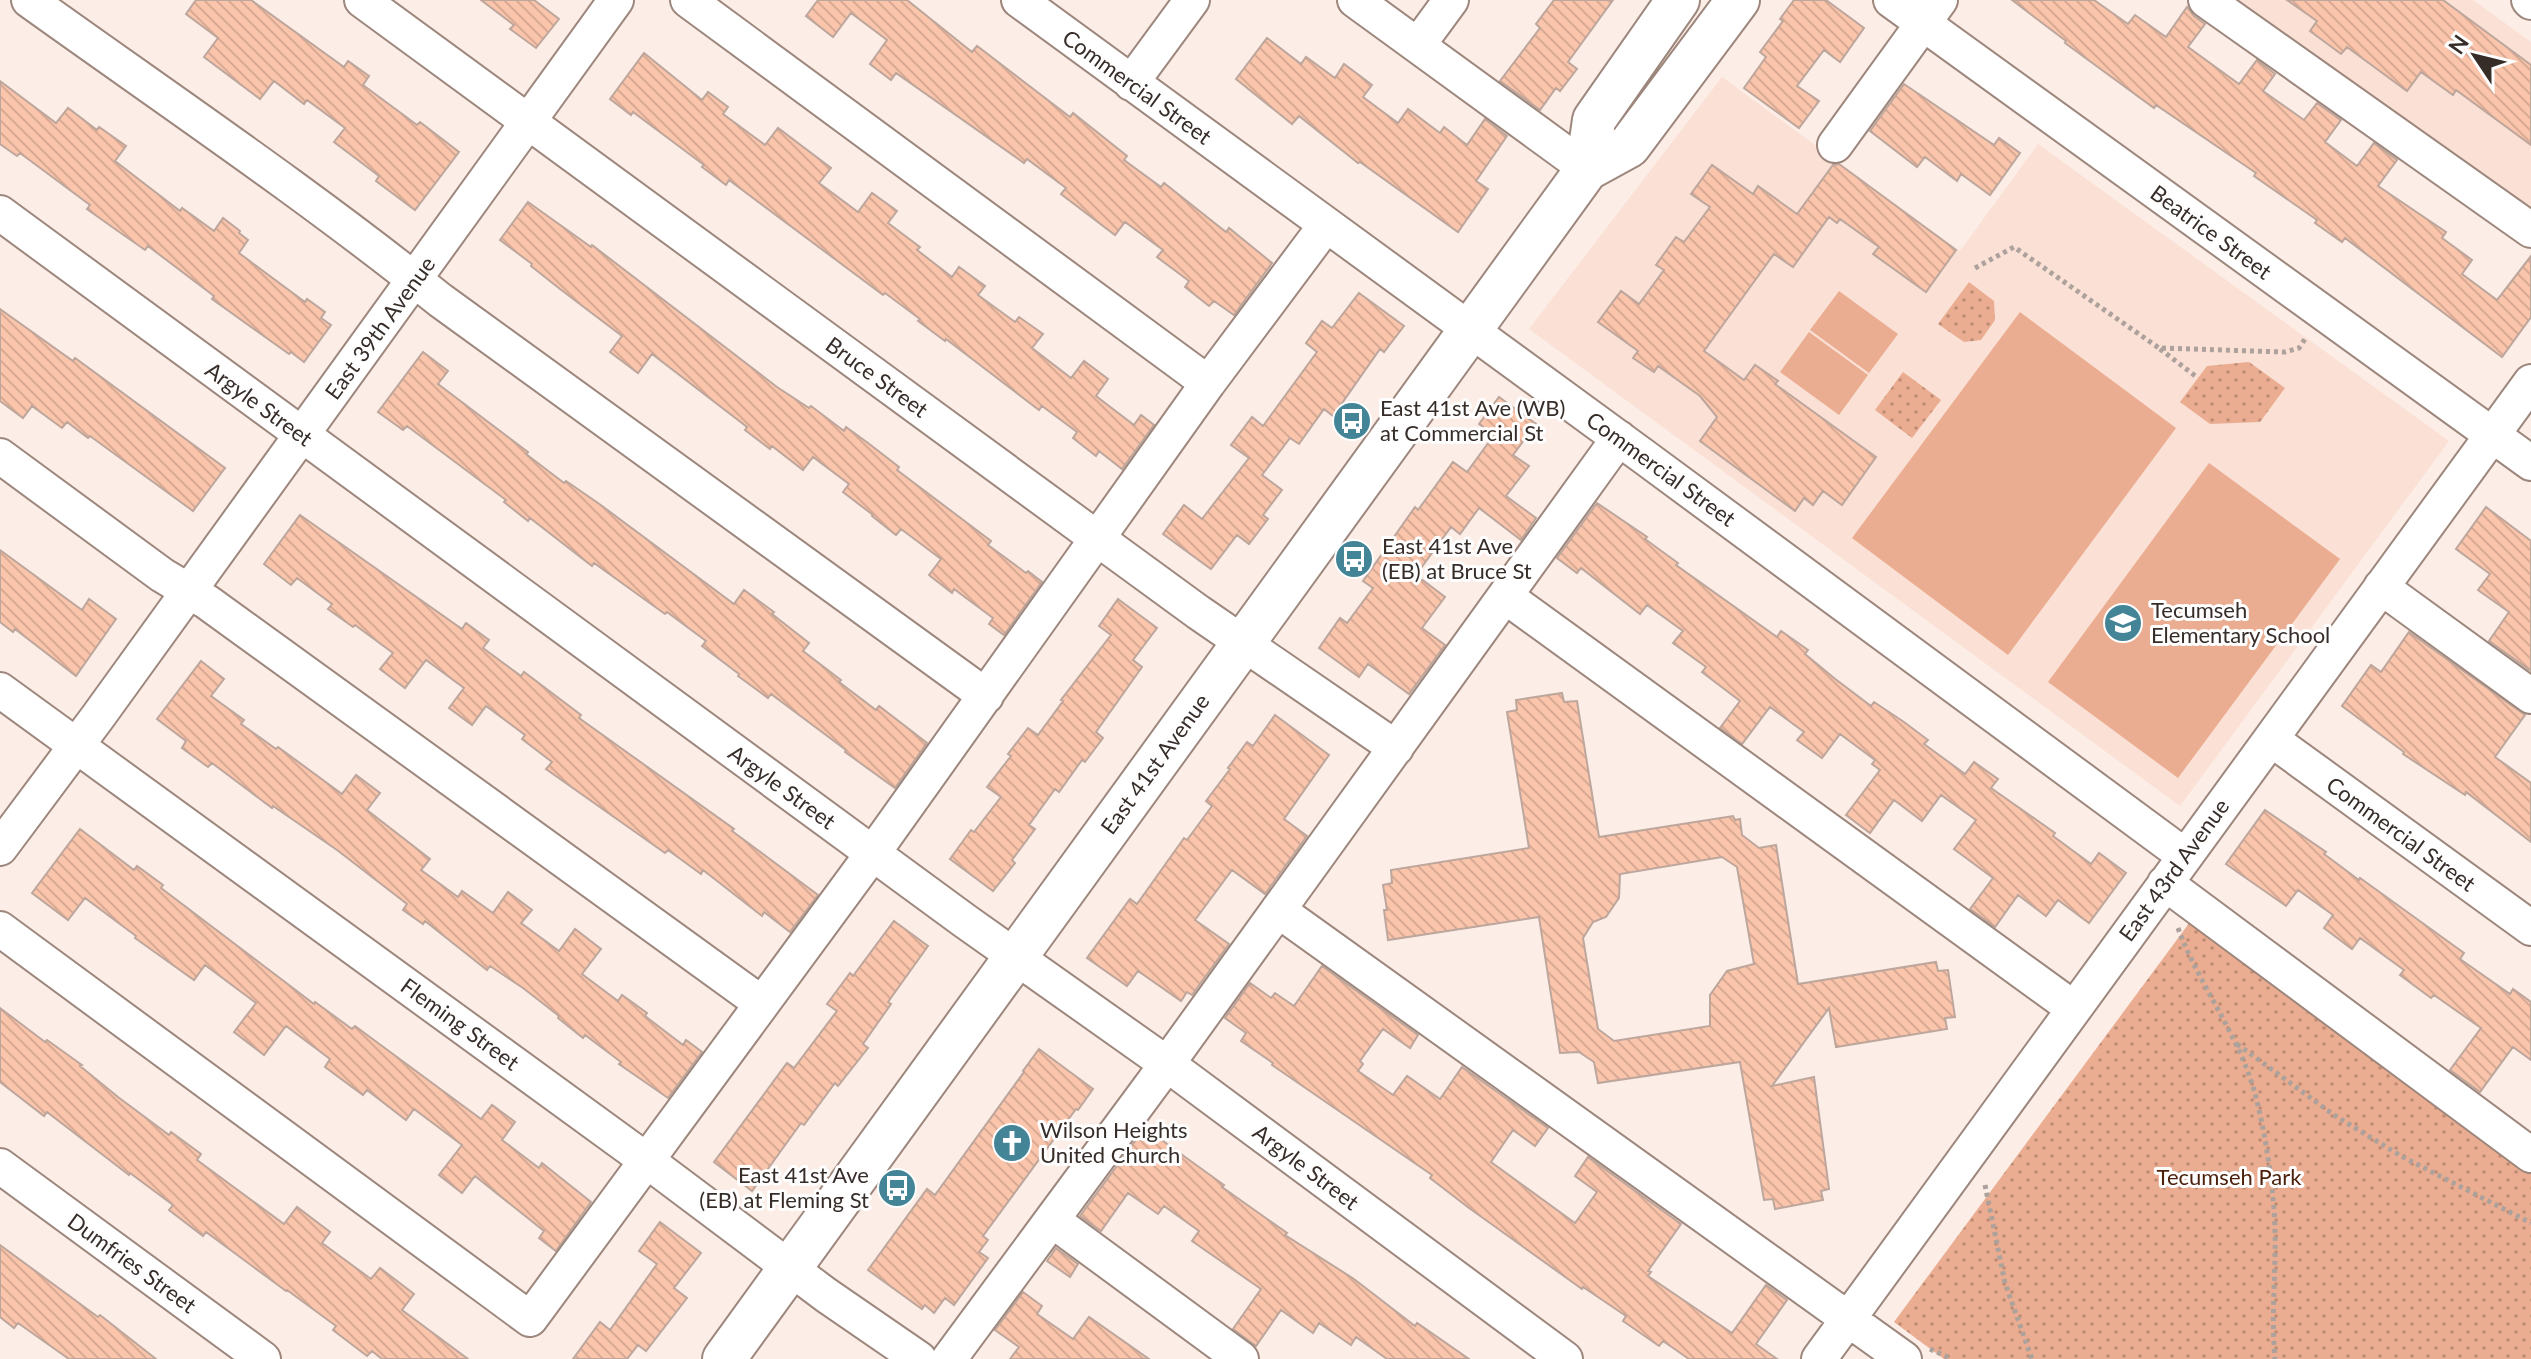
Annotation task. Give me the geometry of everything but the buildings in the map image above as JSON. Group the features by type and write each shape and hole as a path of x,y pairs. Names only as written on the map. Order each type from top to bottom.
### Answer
{"main road":[{"name":"East 41st Avenue","path":"1587,169 1594,120 1678,0"},
{"name":"East 41st Avenue","path":"724,1359 1587,169 1629,146 1738,0"}],"street":[{"path":"29,0 200,121 986,696"},
{"name":"Bruce Street","path":"362,0 1098,539 1396,748"},
{"name":"East 39th Avenue","path":"0,848 616,0"},
{"path":"688,0 1208,383"},
{"name":"Commercial Street","path":"1019,0 2185,856"},
{"path":"1131,83 1192,0"},
{"path":"1355,0 1587,169"},
{"path":"1418,45 1451,0"},
{"name":"Beatrice Street","path":"1891,0 1931,12 2531,463"},
{"path":"2206,0 2531,230"},
{"path":"1835,145 1931,12"},
{"name":"Argyle Street","path":"0,213 873,853 1167,1064 1565,1359"},
{"path":"0,929 530,1319 873,853 1208,383 1326,225"},
{"name":"East 43rd Avenue","path":"1819,1359 2531,382"},
{"path":"949,1359 1167,1064 1619,438"},
{"path":"0,456 761,1003"},
{"path":"2381,587 2531,696"},
{"path":"1505,596 2073,1008"},
{"name":"Fleming Street","path":"0,690 919,1359"},
{"name":"Commercial Street","path":"2271,739 2531,928"},
{"path":"2165,883 2531,1155"},
{"path":"1278,910 1904,1359"},
{"name":"Dumfries Street","path":"0,1166 263,1359"},
{"path":"1052,1220 1241,1359"}],"path":[{"path":"1975,268 2014,247 2198,378"},
{"path":"2159,348 2285,352 2299,348 2305,339"},
{"path":"2175,920 2188,956 2237,1043 2254,1089 2264,1135 2275,1227 2275,1359"},
{"path":"2237,1043 2347,1123 2401,1156 2531,1223"},
{"path":"1985,1185 2005,1283 2032,1359"}],"shaded area":[{"path":"2228,0 2473,0 2531,42 2531,218"},
{"name":"Tecumseh Elementary School","path":"1722,77 1960,251 2038,144 2449,441 2180,806 1529,329"}],"green space":[{"path":"1969,282 1994,301 1995,320 1981,340 1964,342 1938,324"},
{"path":"1839,291 1898,334 1869,373 1810,330"},
{"path":"2020,312 2176,428 2008,655 1852,538"},
{"path":"1809,332 1868,375 1839,415 1780,372"},
{"path":"2249,362 2285,388 2260,422 2210,424 2180,402 2207,366"},
{"path":"1903,372 1941,400 1912,438 1875,410"},
{"path":"2209,463 2340,559 2178,778 2048,682"},
{"name":"Tecumseh Park","path":"2190,922 2531,1174 2531,1359 1944,1359 1894,1322"}],"place":[{"name":"East 41st Ave (WB) at Commercial St","path":"1352,421"},
{"name":"East 41st Ave (EB) at Bruce St","path":"1354,559"},
{"name":"Tecumseh Elementary School","path":"2123,623"},
{"name":"Wilson Heights United Church","path":"1012,1143"},
{"name":"East 41st Ave (EB) at Fleming St","path":"897,1188"}]}
